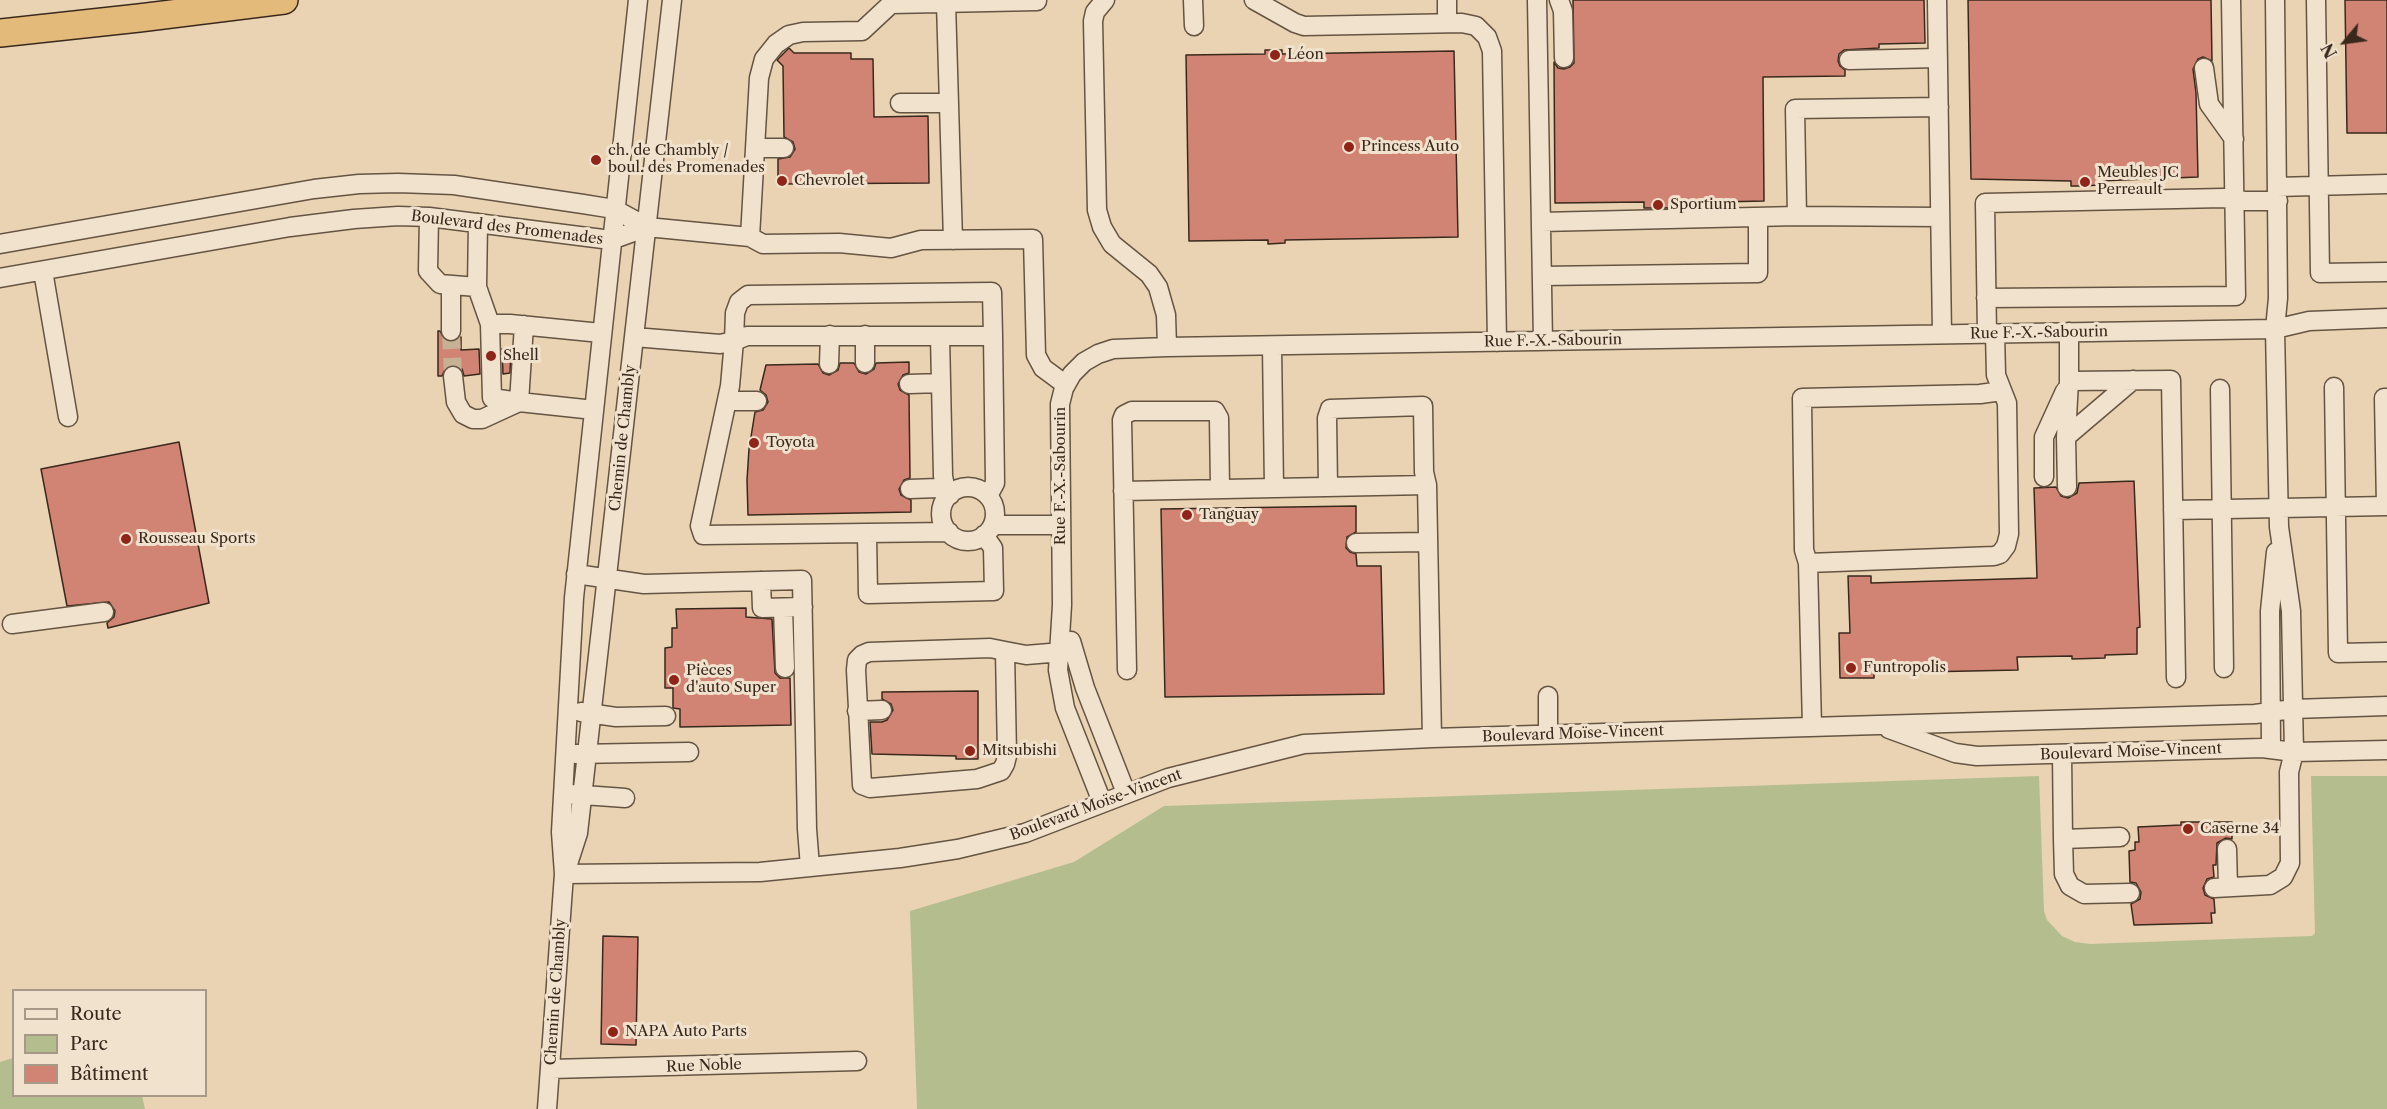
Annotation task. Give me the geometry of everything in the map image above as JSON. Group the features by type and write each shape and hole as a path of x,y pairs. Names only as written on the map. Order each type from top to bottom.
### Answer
{"highway":[{"path":"0,33 284,0"}],"street":[{"name":"Chemin de Chambly","path":"548,1109 564,874 561,834 576,574 638,0"},
{"name":"Chemin de Chambly","path":"564,874 578,833 583,796 672,0"},
{"path":"1105,0 1095,12 1093,21 1097,210 1102,227 1112,244 1149,274 1158,287 1166,315 1167,347"},
{"path":"1193,0 1194,26"},
{"path":"1447,0 1447,23"},
{"path":"1537,0 1543,341"},
{"path":"1559,0 1563,11 1564,58"},
{"path":"1937,0 1942,334"},
{"path":"1986,298 2236,296 2231,0"},
{"path":"2275,0 2278,194 2278,298 2275,329 2279,527 2270,611 2271,748 2289,772"},
{"path":"2316,0 2320,273 2387,272"},
{"path":"750,237 760,72 768,52 782,39 812,31 862,30 891,4 1037,1"},
{"path":"1262,2 1295,23 1304,26 1467,23 1476,26 1487,37 1491,46 1497,342"},
{"path":"946,3 953,240"},
{"path":"1849,60 1938,58"},
{"path":"2204,68 2209,104 2234,139"},
{"path":"900,103 949,103"},
{"path":"1797,216 1795,109 1939,107"},
{"path":"756,148 784,148"},
{"path":"0,244 290,193 358,184 435,183 614,209 647,227 750,237 763,244 839,243 891,248 921,240 1033,239 1036,355 1043,368 1066,385"},
{"path":"1808,563 1994,556 2003,551 2009,534 2007,403 1996,375 1986,298 1985,203 2223,198 2235,200 2318,185 2387,184"},
{"name":"Boulevard des Promenades","path":"0,278 333,221 398,216 429,217 611,240 647,227"},
{"path":"1541,222 1797,216 1940,217"},
{"path":"429,217 428,271 440,284 477,287"},
{"path":"1542,276 1758,273 1758,217"},
{"path":"478,223 477,287 490,324 492,398 594,410"},
{"path":"43,271 68,417"},
{"path":"451,285 451,331"},
{"path":"949,532 709,537 701,534 700,526 727,401 736,306 741,298 748,295 992,292 995,483 988,496"},
{"name":"Rue F.-X.-Sabourin","path":"1102,802 1065,708 1059,680 1066,652 1062,605 1060,412 1066,385 1077,368 1098,354 1113,349 1167,347 2275,329 2315,320 2387,318"},
{"path":"490,324 601,333"},
{"path":"519,402 524,325"},
{"path":"2067,487 2069,332"},
{"path":"829,364 830,335"},
{"path":"865,335 865,363"},
{"path":"634,336 720,344 747,336 993,336"},
{"path":"940,336 947,490 942,520 949,532 956,538 968,541 989,530 1061,525"},
{"path":"1272,346 1274,488"},
{"path":"453,376 456,402 463,414 473,419 482,419 519,402"},
{"path":"2066,437 2133,380"},
{"path":"2069,381 2171,380 2176,678"},
{"path":"2044,477 2044,437 2069,381"},
{"path":"909,384 941,383"},
{"path":"2334,387 2338,653 2387,652"},
{"path":"2220,389 2224,668"},
{"path":"1812,727 1808,563 1804,550 1802,398 1980,394 2002,391"},
{"path":"2173,510 2386,506 2384,398 2387,398"},
{"path":"727,401 757,401"},
{"path":"1328,487 1327,418 1330,409 1423,406 1424,472 1427,485 1432,738"},
{"path":"1127,669 1122,420 1126,412 1215,411 1219,418 1220,488"},
{"path":"1124,491 1427,485"},
{"path":"867,534 868,594 994,591 993,548 989,530 995,513 988,496 976,489 967,488 910,489"},
{"path":"2227,849 2221,887 2270,885 2286,873 2290,858 2289,772 2294,752 2291,611 2279,527"},
{"path":"1356,543 1428,542"},
{"path":"576,574 644,584 802,580 807,829 810,867"},
{"path":"761,581 762,608 802,607"},
{"path":"783,608 785,668"},
{"path":"12,624 104,612"},
{"path":"1005,651 1007,756 1003,768 995,774 977,779 864,788 860,780 857,711 856,663 859,657 866,653 990,648 1026,655 1066,652"},
{"name":"Rue F.-X.-Sabourin","path":"1066,652 1085,688 1126,793"},
{"path":"1548,696 1548,734"},
{"name":"Boulevard Moïse-Vincent","path":"564,874 735,873 916,856 980,845 1045,825 1126,793 1200,769 1304,744 1548,734 2271,712 2293,709 2387,706"},
{"path":"568,710 616,717 666,716"},
{"path":"857,711 882,710"},
{"name":"Boulevard Moïse-Vincent","path":"1879,725 1968,755 2271,748 2294,752 2387,750"},
{"path":"565,754 689,752"},
{"path":"2062,754 2064,874 2070,886 2084,894 2130,893"},
{"path":"563,794 625,798"},
{"path":"2063,839 2120,837"},
{"name":"Rue Noble","path":"551,1069 857,1061"}],"green space":[{"path":"2039,776 2044,911 2047,920 2062,936 2075,942 2090,944 2312,936 2315,933 2311,776 2387,776 2387,1109 917,1109 910,911 1074,862 1164,806"},
{"path":"12,1058 12,1097 142,1097 145,1109 0,1109 0,1062"}],"building":[{"path":"1573,0 1924,0 1925,43 1879,44 1879,48 1844,50 1839,54 1838,61 1845,70 1845,76 1763,77 1764,201 1675,203 1675,208 1644,208 1644,202 1555,203 1554,62 1558,68 1564,69 1574,63"},
{"path":"1968,0 2211,0 2212,61 2203,57 2198,59 2193,69 2196,93 2198,177 2098,181 2098,185 2085,186 2071,186 2071,181 1971,179"},
{"path":"2345,0 2387,0 2387,133 2347,133"},
{"path":"789,48 794,53 851,53 851,59 873,59 874,117 928,116 929,183 778,184 778,159 790,157 795,149 793,142 784,137 783,66 777,60"},
{"path":"1265,50 1282,50 1282,54 1454,51 1458,237 1285,240 1285,243 1268,244 1268,240 1189,241 1186,55 1265,54"},
{"path":"438,331 445,340 450,342 461,337 461,350 479,349 480,374 464,376 462,369 452,365 446,367 442,376 438,376"},
{"path":"502,349 511,349 510,373 503,374"},
{"path":"909,362 909,373 903,375 898,384 900,390 909,395 910,478 904,480 899,489 901,495 911,500 911,512 748,515 749,449 755,412 763,410 768,402 766,395 760,390 766,365 818,364 823,373 829,375 838,370 840,363 854,363 859,372 866,374 874,369 876,363"},
{"name":"Rousseau Sports","path":"179,442 209,603 108,628 107,623 114,617 115,611 109,602 67,606 41,469"},
{"path":"2134,481 2140,627 2137,628 2137,654 2072,659 2072,656 2017,657 2018,670 1874,673 1874,678 1840,678 1839,633 1850,633 1848,576 1871,576 1871,583 2037,578 2034,488 2056,487 2061,496 2068,498 2077,493 2079,483"},
{"path":"1356,506 1356,532 1347,537 1346,548 1356,554 1357,566 1381,566 1384,694 1165,697 1161,509"},
{"path":"746,608 746,617 772,619 775,673 780,678 790,678 791,725 680,727 680,709 673,708 673,688 665,688 665,648 672,647 672,628 677,628 676,609"},
{"path":"978,691 978,759 956,759 956,756 872,754 870,722 887,720 893,710 891,704 882,699 882,692"},
{"path":"2181,822 2232,822 2232,839 2226,838 2217,843 2216,865 2213,865 2214,877 2207,879 2203,888 2205,895 2214,899 2215,913 2211,913 2212,923 2134,925 2131,904 2140,899 2141,892 2136,883 2130,882 2129,851 2135,850 2135,842 2139,842 2138,827 2181,825"},
{"path":"603,936 638,937 636,1045 601,1044"}],"tunnel":[{"path":"451,331 453,376"}],"place":[{"name":"Léon","path":"1275,55"},
{"name":"Princess Auto","path":"1349,147"},
{"name":"ch. de Chambly / boul. des Promenades","path":"596,160"},
{"name":"Chevrolet","path":"782,181"},
{"name":"Meubles JC Perreault","path":"2085,182"},
{"name":"Sportium","path":"1658,205"},
{"name":"Shell","path":"491,356"},
{"name":"Toyota","path":"754,443"},
{"name":"Tanguay","path":"1187,515"},
{"name":"Rousseau Sports","path":"126,539"},
{"name":"Funtropolis","path":"1851,668"},
{"name":"Pièces d'auto Super","path":"674,680"},
{"name":"Mitsubishi","path":"970,751"},
{"name":"Caserne 34","path":"2188,829"},
{"name":"NAPA Auto Parts","path":"613,1032"}]}
